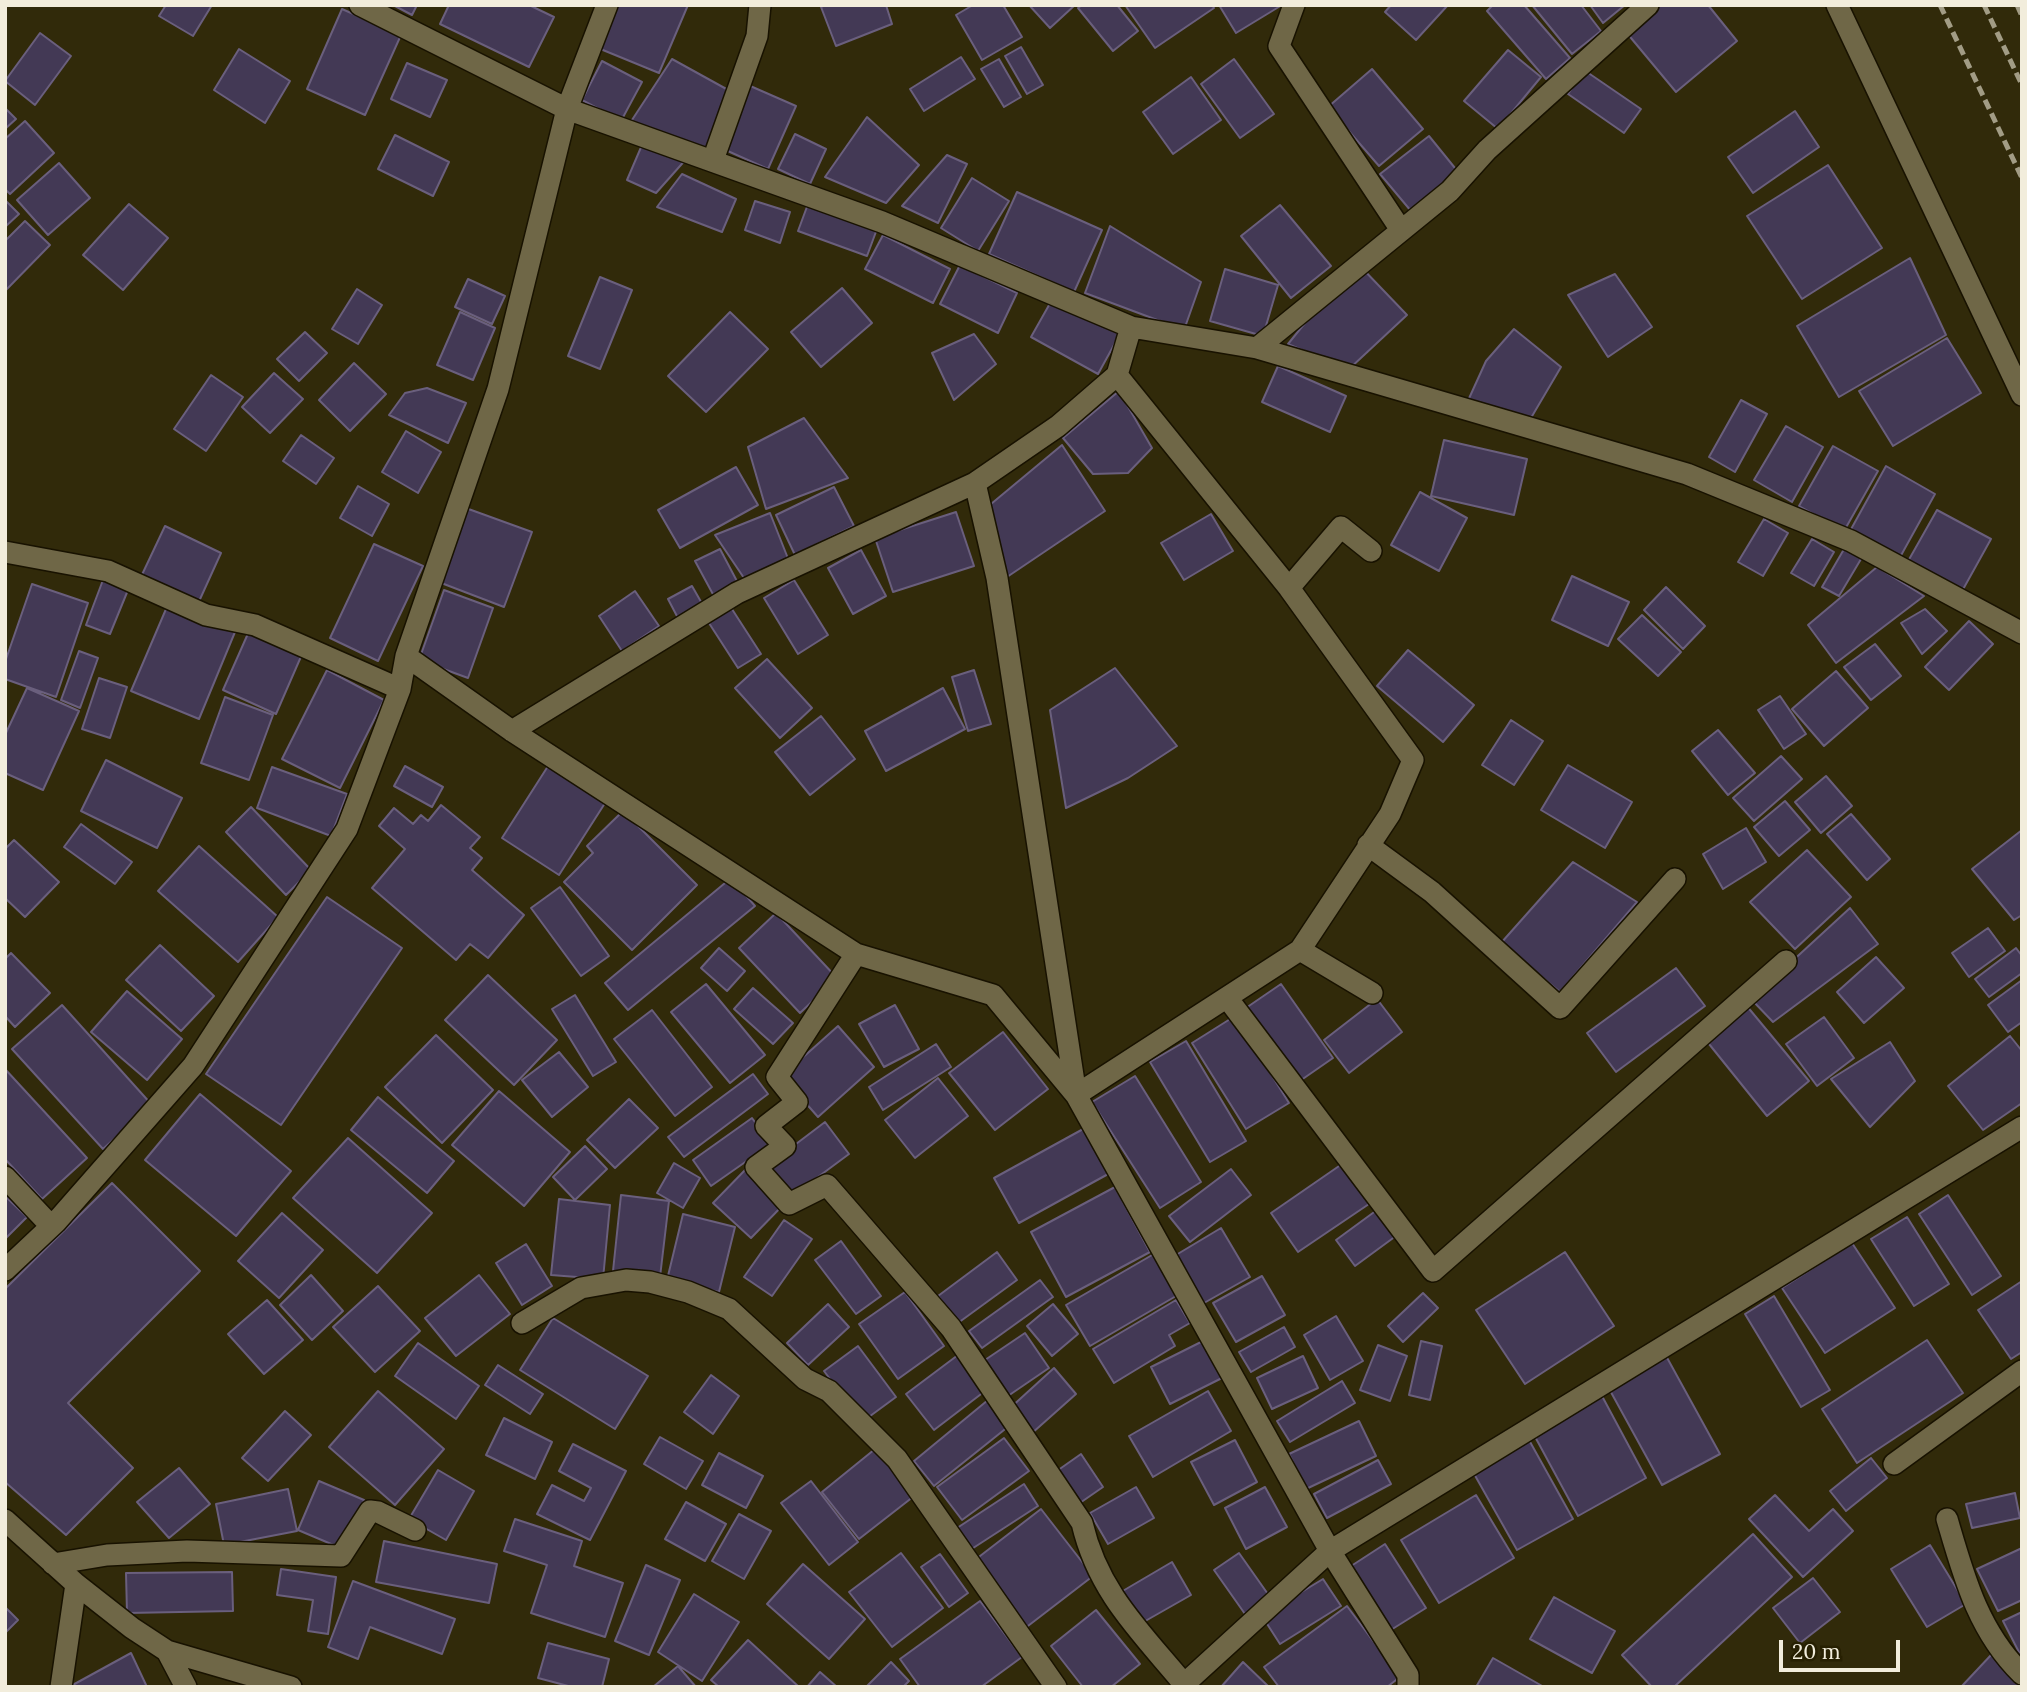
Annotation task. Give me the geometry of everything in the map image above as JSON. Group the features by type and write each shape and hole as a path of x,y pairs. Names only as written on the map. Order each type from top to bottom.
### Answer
{"street":[{"path":"360,5 567,109 882,222 1131,327 1257,348 1687,474 1851,541 2022,633"},
{"path":"5,1270 51,1226 193,1066 347,829 400,689 406,656 498,388 567,109 607,5"},
{"path":"713,160 751,57 757,36 760,5"},
{"path":"1294,5 1279,46 1401,230"},
{"path":"1257,348 1450,191 1487,149 1648,5"},
{"path":"1837,5 2022,395"},
{"path":"512,731 737,593 975,483 1058,426 1117,375 1131,327"},
{"path":"1076,1096 1300,950 1390,814 1413,760 1289,588 1117,375"},
{"path":"975,483 997,578 1076,1096"},
{"path":"1289,588 1341,527 1371,551"},
{"path":"5,552 108,571 206,615 255,625 400,689"},
{"path":"406,656 512,731 856,954 993,995 1076,1096 1330,1551 1408,1681 1427,1687"},
{"path":"1368,845 1432,892 1560,1008 1675,879"},
{"path":"1300,950 1372,993"},
{"path":"856,954 777,1077 797,1102 766,1126 785,1146 756,1167 789,1204 827,1185 951,1328 1082,1523 1089,1553 1108,1592 1182,1685 1330,1551 2022,1127"},
{"path":"1228,999 1433,1271 1786,961"},
{"path":"5,1177 51,1226"},
{"path":"522,1322 581,1287 626,1280 650,1282 688,1292 729,1309 805,1379 829,1391 897,1459 1056,1687"},
{"path":"1894,1464 2022,1371"},
{"path":"54,1564 107,1555 187,1551 341,1556 370,1511 378,1512 415,1530"},
{"path":"1947,1519 1969,1594 1981,1621 2006,1658 2022,1675"},
{"path":"5,1520 76,1584 167,1651 291,1687"},
{"path":"61,1687 76,1584"},
{"path":"167,1651 186,1687"}],"building":[{"path":"166,5 212,5 193,36 159,16"},
{"path":"393,5 417,5 412,15"},
{"path":"449,5 529,5 554,17 529,67 440,24"},
{"path":"616,5 688,5 659,73 598,48"},
{"path":"886,5 892,24 836,46 821,7"},
{"path":"973,5 1003,5 1022,37 982,60 956,15"},
{"path":"1029,5 1075,5 1050,28"},
{"path":"1082,5 1117,5 1138,31 1113,51 1078,8"},
{"path":"1125,5 1212,5 1214,8 1155,48"},
{"path":"1219,5 1282,5 1236,33"},
{"path":"1391,5 1448,5 1416,40 1385,12"},
{"path":"1493,5 1524,5 1570,58 1546,79 1487,11"},
{"path":"1532,5 1581,5 1601,31 1572,54"},
{"path":"1590,5 1625,5 1603,23"},
{"path":"1658,5 1708,5 1737,41 1676,92 1626,32"},
{"path":"342,9 401,35 365,115 307,89"},
{"path":"40,33 71,56 35,105 5,81"},
{"path":"1021,47 1043,85 1027,94 1005,56"},
{"path":"239,49 290,81 265,123 214,90"},
{"path":"1508,50 1541,77 1498,129 1464,101"},
{"path":"961,57 975,79 924,111 910,89"},
{"path":"672,59 730,91 711,158 630,123"},
{"path":"999,59 1021,97 1004,107 981,69"},
{"path":"1234,59 1274,114 1240,138 1201,84"},
{"path":"602,61 642,82 621,121 582,100"},
{"path":"407,63 447,80 430,117 391,99"},
{"path":"1372,69 1423,129 1379,166 1328,107"},
{"path":"1584,70 1641,109 1624,133 1568,94"},
{"path":"1191,77 1221,120 1173,154 1143,112"},
{"path":"748,85 796,106 768,169 721,148"},
{"path":"5,108 16,119 5,129"},
{"path":"1795,111 1819,147 1753,193 1728,157"},
{"path":"867,117 919,165 886,203 825,177"},
{"path":"25,121 54,153 10,194 5,189 5,139"},
{"path":"795,134 826,149 810,184 778,169"},
{"path":"395,135 449,162 433,196 378,169"},
{"path":"1429,136 1459,173 1411,211 1380,174"},
{"path":"642,145 688,157 656,193 627,180"},
{"path":"947,155 967,164 938,223 902,206"},
{"path":"59,163 90,198 48,235 17,200"},
{"path":"1828,165 1882,248 1802,299 1747,216"},
{"path":"682,174 736,199 722,232 657,207"},
{"path":"972,178 1009,201 978,251 941,228"},
{"path":"1017,192 1102,230 1074,292 989,254"},
{"path":"5,200 19,214 5,227"},
{"path":"755,201 790,212 780,243 745,230"},
{"path":"129,204 168,238 123,290 83,255"},
{"path":"808,204 877,229 867,256 798,231"},
{"path":"1280,205 1331,266 1291,298 1241,236"},
{"path":"25,221 50,245 5,291 5,241"},
{"path":"1110,226 1201,282 1184,330 1085,293"},
{"path":"883,235 950,269 933,303 865,269"},
{"path":"1910,258 1946,335 1839,397 1797,326"},
{"path":"960,265 1017,293 998,333 940,304"},
{"path":"1360,266 1407,315 1348,370 1288,344 1322,302"},
{"path":"1225,269 1278,285 1263,336 1210,321"},
{"path":"1615,274 1652,327 1608,357 1568,295"},
{"path":"600,277 632,290 600,369 568,356"},
{"path":"468,279 505,296 492,324 455,307"},
{"path":"842,288 872,323 821,367 791,332"},
{"path":"357,289 382,305 358,344 332,329"},
{"path":"1053,298 1120,334 1098,374 1031,337"},
{"path":"460,312 495,328 473,380 437,365"},
{"path":"730,312 768,349 706,412 668,376"},
{"path":"1514,329 1561,367 1528,423 1466,405 1486,361"},
{"path":"305,332 327,353 299,381 277,359"},
{"path":"974,334 996,364 954,400 932,353"},
{"path":"1947,338 1981,393 1893,446 1859,391"},
{"path":"354,363 386,394 350,431 319,400"},
{"path":"1278,366 1346,396 1330,432 1262,402"},
{"path":"274,373 303,399 270,433 242,407"},
{"path":"211,375 243,397 206,451 174,429"},
{"path":"427,388 466,403 448,443 389,415 405,393"},
{"path":"1119,391 1152,448 1128,473 1093,474 1063,438"},
{"path":"1741,400 1767,414 1735,472 1709,457"},
{"path":"804,418 848,478 766,509 748,447"},
{"path":"1786,426 1823,447 1792,502 1754,480"},
{"path":"406,431 441,452 418,493 382,472"},
{"path":"301,435 334,458 316,484 283,461"},
{"path":"1444,440 1527,459 1514,515 1431,496"},
{"path":"1062,445 1105,511 1007,577 994,538 991,504"},
{"path":"1833,446 1878,471 1844,531 1799,506"},
{"path":"1886,466 1935,494 1899,559 1850,531"},
{"path":"736,467 758,505 680,548 658,510"},
{"path":"358,486 389,504 372,536 340,518"},
{"path":"834,487 854,526 795,555 776,515"},
{"path":"1420,492 1467,518 1439,571 1391,545"},
{"path":"463,507 532,532 504,607 436,581"},
{"path":"1937,510 1991,539 1961,593 1907,563"},
{"path":"956,512 974,566 893,592 875,538"},
{"path":"770,513 789,561 746,581 715,535"},
{"path":"1211,514 1233,551 1184,580 1161,543"},
{"path":"1764,519 1788,533 1763,576 1738,562"},
{"path":"165,526 221,553 196,608 139,581"},
{"path":"1812,539 1834,552 1814,586 1791,573"},
{"path":"374,544 423,566 378,661 330,638"},
{"path":"1847,544 1864,554 1839,596 1822,587"},
{"path":"720,549 739,585 715,598 695,561"},
{"path":"861,550 886,596 853,614 828,568"},
{"path":"1877,567 1924,596 1836,663 1808,625"},
{"path":"1572,576 1629,602 1608,646 1552,620"},
{"path":"103,580 128,590 110,634 86,625"},
{"path":"794,580 828,635 798,654 764,598"},
{"path":"32,584 88,603 56,697 5,679 5,662"},
{"path":"692,586 704,607 679,620 668,599"},
{"path":"1666,587 1705,626 1683,649 1644,610"},
{"path":"444,590 493,608 468,678 419,660"},
{"path":"635,591 659,626 622,651 599,616"},
{"path":"169,602 235,632 199,719 131,691"},
{"path":"730,606 761,654 738,668 707,620"},
{"path":"1925,609 1947,631 1922,654 1901,623"},
{"path":"1642,615 1681,652 1658,676 1618,639"},
{"path":"1969,621 1993,644 1949,690 1925,667"},
{"path":"250,629 303,652 276,714 223,690"},
{"path":"1875,644 1901,676 1871,700 1844,667"},
{"path":"1408,650 1474,705 1443,742 1377,686"},
{"path":"79,651 98,658 80,708 61,700"},
{"path":"767,659 812,708 780,738 735,688"},
{"path":"1115,668 1177,746 1128,778 1066,808 1050,710"},
{"path":"327,670 384,700 340,788 282,759"},
{"path":"974,670 991,724 968,731 952,677"},
{"path":"1836,671 1868,708 1824,746 1792,709"},
{"path":"99,678 127,687 110,738 82,729"},
{"path":"27,688 79,711 43,790 5,773 5,735"},
{"path":"943,688 965,729 886,771 865,731"},
{"path":"1780,696 1806,734 1784,749 1758,710"},
{"path":"225,697 273,715 249,780 201,763"},
{"path":"821,716 855,759 810,795 775,752"},
{"path":"1511,720 1543,741 1514,785 1482,765"},
{"path":"1718,730 1755,773 1728,795 1692,751"},
{"path":"1781,756 1802,779 1754,821 1733,798"},
{"path":"106,760 182,798 157,848 81,811"},
{"path":"550,763 607,800 559,875 502,838"},
{"path":"1568,765 1632,802 1605,848 1541,810"},
{"path":"405,766 443,787 432,807 394,786"},
{"path":"272,767 347,794 331,836 257,808"},
{"path":"1826,776 1852,806 1821,833 1795,802"},
{"path":"1785,801 1810,830 1779,856 1754,827"},
{"path":"441,805 480,837 470,848 482,858 472,870 524,915 488,958 470,944 456,960 372,888 405,849 379,826 394,808 413,824 421,815 428,821"},
{"path":"251,807 311,870 286,895 226,832"},
{"path":"623,811 697,885 632,950 564,882 593,853 587,846"},
{"path":"1851,814 1890,859 1867,880 1827,834"},
{"path":"81,824 132,862 115,884 64,847"},
{"path":"1746,828 1766,862 1723,889 1703,854"},
{"path":"2022,830 2022,915 2014,920 1972,869"},
{"path":"14,840 59,882 25,917 5,898 5,849"},
{"path":"199,846 278,917 238,962 158,891"},
{"path":"1807,850 1851,897 1795,949 1750,902"},
{"path":"1573,862 1637,902 1560,992 1501,943"},
{"path":"731,878 755,906 628,1010 605,983"},
{"path":"560,887 609,956 581,976 531,908"},
{"path":"327,897 402,948 281,1125 206,1074"},
{"path":"1850,908 1878,944 1773,1022 1751,999"},
{"path":"776,913 837,978 800,1013 739,948"},
{"path":"1988,928 2005,951 1969,977 1952,953"},
{"path":"160,945 214,996 181,1031 126,980"},
{"path":"719,948 745,971 727,991 701,968"},
{"path":"2016,948 2022,956 2022,973 1989,997 1975,979"},
{"path":"11,953 50,993 15,1027 5,1016 5,959"},
{"path":"1876,957 1904,988 1864,1023 1837,992"},
{"path":"1676,968 1705,1006 1616,1072 1587,1033"},
{"path":"488,975 557,1040 514,1085 445,1020"},
{"path":"2022,980 2022,1022 2008,1032 1988,1005"},
{"path":"706,984 765,1055 730,1083 671,1012"},
{"path":"1281,984 1333,1058 1294,1085 1243,1010"},
{"path":"753,988 793,1023 773,1044 734,1009"},
{"path":"127,991 182,1039 147,1080 91,1032"},
{"path":"575,995 616,1062 593,1076 552,1009"},
{"path":"1377,999 1402,1032 1349,1073 1324,1040"},
{"path":"62,1005 152,1105 103,1149 12,1049"},
{"path":"895,1005 919,1049 884,1067 859,1024"},
{"path":"1746,1005 1809,1081 1767,1116 1705,1039"},
{"path":"652,1010 712,1087 675,1116 614,1039"},
{"path":"1235,1016 1289,1103 1246,1129 1192,1043"},
{"path":"1824,1017 1854,1058 1817,1086 1786,1044"},
{"path":"838,1026 874,1067 818,1117 782,1076"},
{"path":"1003,1032 1048,1089 995,1130 949,1073"},
{"path":"436,1035 493,1090 442,1143 385,1087"},
{"path":"2010,1036 2022,1051 2022,1103 1983,1130 1948,1086"},
{"path":"1186,1041 1246,1141 1210,1162 1150,1062"},
{"path":"1890,1042 1915,1081 1870,1127 1831,1079"},
{"path":"936,1044 951,1067 883,1110 869,1087"},
{"path":"559,1052 588,1087 552,1117 522,1080"},
{"path":"5,1069 87,1158 42,1199 5,1159"},
{"path":"753,1074 768,1094 684,1157 668,1137"},
{"path":"1135,1076 1201,1182 1160,1208 1092,1102"},
{"path":"938,1078 968,1116 915,1158 885,1120"},
{"path":"499,1091 570,1152 524,1206 452,1145"},
{"path":"200,1094 291,1171 236,1236 145,1160"},
{"path":"378,1097 454,1161 427,1193 351,1130"},
{"path":"629,1099 658,1128 615,1168 587,1140"},
{"path":"752,1118 771,1144 711,1186 693,1160"},
{"path":"825,1122 849,1154 791,1197 767,1166"},
{"path":"1085,1128 1110,1173 1019,1223 994,1178"},
{"path":"348,1138 432,1213 377,1273 293,1198"},
{"path":"585,1146 607,1169 575,1200 553,1177"},
{"path":"674,1163 700,1178 683,1208 657,1193"},
{"path":"1342,1164 1369,1204 1298,1252 1271,1213"},
{"path":"747,1168 785,1203 751,1238 713,1203"},
{"path":"1231,1169 1251,1195 1190,1242 1169,1216"},
{"path":"112,1183 200,1271 68,1403 133,1468 66,1535 5,1482 5,1289"},
{"path":"1115,1187 1150,1252 1066,1297 1031,1232"},
{"path":"621,1195 669,1201 660,1277 613,1271"},
{"path":"1948,1195 2001,1276 1972,1295 1919,1214"},
{"path":"5,1196 27,1217 5,1239"},
{"path":"559,1199 610,1205 603,1279 551,1275"},
{"path":"1381,1207 1400,1233 1355,1266 1336,1240"},
{"path":"282,1213 323,1250 279,1298 238,1261"},
{"path":"683,1214 735,1227 719,1292 667,1280"},
{"path":"1907,1217 1949,1284 1914,1306 1871,1239"},
{"path":"784,1220 812,1239 772,1296 744,1277"},
{"path":"1221,1228 1250,1277 1204,1303 1176,1255"},
{"path":"841,1241 881,1296 856,1314 815,1260"},
{"path":"1852,1243 1895,1308 1825,1353 1782,1288"},
{"path":"526,1244 552,1286 522,1305 496,1263"},
{"path":"1159,1251 1183,1292 1090,1346 1066,1305"},
{"path":"997,1252 1017,1280 958,1323 938,1296"},
{"path":"1565,1252 1614,1326 1525,1384 1476,1310"},
{"path":"311,1275 343,1311 312,1340 280,1305"},
{"path":"479,1275 510,1314 456,1356 425,1318"},
{"path":"1262,1276 1285,1315 1236,1342 1213,1303"},
{"path":"1040,1280 1053,1297 982,1348 969,1331"},
{"path":"2022,1281 2022,1352 2011,1359 1978,1310"},
{"path":"378,1286 420,1331 375,1372 333,1327"},
{"path":"905,1292 944,1346 898,1379 859,1324"},
{"path":"1423,1293 1438,1308 1403,1342 1388,1326"},
{"path":"1774,1296 1830,1390 1801,1407 1745,1314"},
{"path":"267,1300 303,1340 264,1374 228,1334"},
{"path":"1176,1300 1190,1323 1169,1335 1175,1346 1114,1383 1093,1349"},
{"path":"828,1304 849,1327 808,1365 787,1343"},
{"path":"1053,1304 1078,1334 1052,1356 1027,1326"},
{"path":"1336,1316 1363,1361 1330,1380 1304,1335"},
{"path":"553,1318 648,1376 615,1429 520,1370"},
{"path":"1284,1327 1295,1347 1251,1372 1239,1352"},
{"path":"1025,1333 1049,1368 1005,1398 982,1362"},
{"path":"1927,1340 1963,1393 1857,1463 1822,1409"},
{"path":"1203,1341 1222,1378 1170,1404 1151,1367"},
{"path":"1421,1341 1442,1346 1430,1400 1409,1395"},
{"path":"418,1343 479,1386 456,1419 395,1376"},
{"path":"1378,1345 1407,1356 1390,1401 1360,1390"},
{"path":"858,1346 896,1397 862,1422 824,1371"},
{"path":"962,1352 989,1388 934,1430 906,1394"},
{"path":"1665,1354 1720,1454 1662,1485 1607,1385"},
{"path":"1303,1356 1318,1388 1272,1409 1257,1378"},
{"path":"498,1365 543,1394 530,1414 485,1385"},
{"path":"1054,1368 1076,1394 1031,1434 1009,1409"},
{"path":"711,1375 739,1396 713,1434 684,1412"},
{"path":"1342,1381 1355,1403 1290,1442 1277,1421"},
{"path":"378,1391 444,1449 395,1505 329,1447"},
{"path":"1208,1391 1231,1431 1153,1477 1129,1436"},
{"path":"1602,1396 1646,1478 1578,1516 1533,1433"},
{"path":"988,1400 1009,1426 934,1486 914,1461"},
{"path":"285,1411 311,1435 268,1481 242,1458"},
{"path":"504,1418 552,1442 535,1479 486,1455"},
{"path":"1359,1421 1376,1456 1306,1489 1289,1454"},
{"path":"660,1437 703,1461 686,1489 644,1464"},
{"path":"1004,1438 1029,1471 962,1520 937,1487"},
{"path":"1235,1440 1257,1482 1214,1505 1191,1462"},
{"path":"1529,1440 1573,1519 1517,1550 1473,1472"},
{"path":"573,1444 626,1471 590,1540 537,1514 552,1485 584,1501 591,1488 559,1471"},
{"path":"880,1445 918,1493 859,1539 822,1492"},
{"path":"719,1453 763,1476 746,1508 702,1485"},
{"path":"1081,1454 1103,1487 1077,1505 1054,1473"},
{"path":"1871,1458 1887,1478 1846,1511 1830,1491"},
{"path":"1378,1460 1391,1484 1327,1518 1314,1494"},
{"path":"179,1468 210,1504 169,1538 137,1502"},
{"path":"438,1470 474,1491 446,1540 409,1519"},
{"path":"319,1481 364,1500 343,1549 298,1530"},
{"path":"811,1481 858,1542 829,1565 781,1503"},
{"path":"1024,1484 1038,1506 967,1552 954,1530"},
{"path":"1136,1487 1154,1518 1108,1544 1090,1513"},
{"path":"1265,1487 1287,1527 1246,1549 1225,1508"},
{"path":"288,1489 297,1531 224,1545 216,1504"},
{"path":"2015,1493 2020,1518 1972,1528 1966,1504"},
{"path":"1476,1495 1514,1558 1439,1603 1401,1540"},
{"path":"1775,1495 1809,1531 1833,1509 1853,1531 1803,1577 1749,1519"},
{"path":"686,1502 726,1524 705,1561 665,1539"},
{"path":"1041,1509 1093,1576 1024,1629 971,1563"},
{"path":"739,1514 771,1531 744,1579 712,1561"},
{"path":"515,1519 582,1541 574,1566 623,1583 605,1637 531,1613 547,1565 504,1551"},
{"path":"1753,1534 1792,1577 1674,1687 1652,1687 1622,1655"},
{"path":"384,1541 497,1564 489,1603 376,1582"},
{"path":"1385,1544 1426,1608 1386,1633 1345,1570"},
{"path":"1930,1545 1966,1604 1927,1627 1891,1569"},
{"path":"2022,1548 2022,1600 1998,1611 1977,1569"},
{"path":"901,1553 943,1608 892,1647 849,1592"},
{"path":"1239,1553 1270,1597 1245,1614 1214,1570"},
{"path":"940,1554 968,1593 949,1607 921,1567"},
{"path":"1172,1562 1191,1595 1140,1624 1121,1592"},
{"path":"803,1564 865,1619 829,1659 767,1604"},
{"path":"646,1565 680,1580 649,1655 615,1641"},
{"path":"281,1569 336,1577 328,1634 308,1631 313,1600 277,1595"},
{"path":"232,1572 233,1611 127,1613 126,1573"},
{"path":"1813,1578 1840,1612 1800,1643 1773,1608"},
{"path":"1323,1579 1341,1606 1280,1644 1262,1616"},
{"path":"353,1581 455,1619 442,1654 370,1627 358,1659 328,1647"},
{"path":"694,1594 739,1622 702,1681 658,1652"},
{"path":"1554,1597 1615,1631 1592,1673 1530,1639"},
{"path":"980,1601 1022,1657 981,1687 920,1687 900,1659"},
{"path":"1347,1606 1400,1677 1387,1687 1279,1687 1264,1667"},
{"path":"5,1607 18,1620 5,1633"},
{"path":"1096,1610 1140,1664 1111,1687 1083,1687 1051,1646"},
{"path":"2022,1612 2022,1658 2003,1621"},
{"path":"748,1640 799,1687 719,1687 711,1680"},
{"path":"548,1643 609,1659 602,1687 572,1687 538,1678"},
{"path":"131,1653 147,1687 69,1687"},
{"path":"1992,1654 2022,1682 2022,1686 1961,1687"},
{"path":"1493,1658 1544,1687 1476,1687"},
{"path":"891,1662 909,1681 903,1687 866,1687"},
{"path":"1243,1662 1269,1687 1221,1687"},
{"path":"678,1666 696,1687 653,1687"},
{"path":"820,1672 837,1687 807,1687"}],"railway":[{"path":"1940,5 2022,178"},
{"path":"1984,5 2022,85"},
{"path":"2017,5 2022,16"}]}
